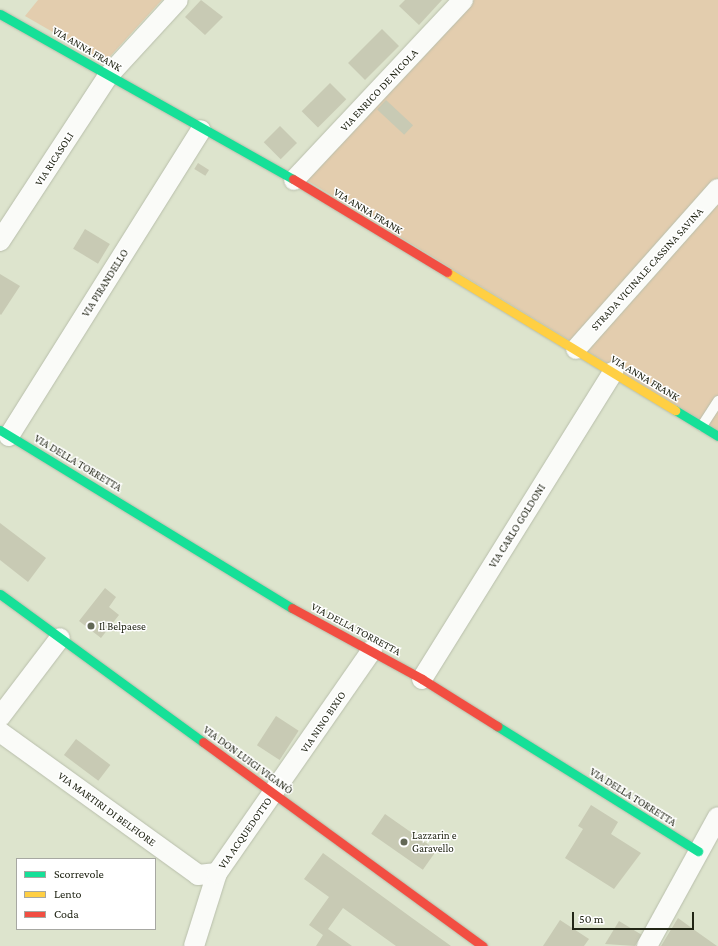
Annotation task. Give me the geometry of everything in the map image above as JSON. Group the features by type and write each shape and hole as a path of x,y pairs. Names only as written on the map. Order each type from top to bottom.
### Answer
{"street":[{"name":"VIA RICASOLI","path":"0,241 108,76 178,0"},
{"name":"VIA ENRICO DE NICOLA","path":"294,180 463,0"},
{"name":"VIA ANNA FRANK","path":"0,14 201,130 294,180 718,436"},
{"name":"VIA PIRANDELLO","path":"5,433 201,130"},
{"name":"STRADA VICINALE CASSINA SAVINA","path":"576,349 718,189"},
{"name":"VIA CARLO GOLDONI","path":"422,679 612,372"},
{"name":"VIA DELLA TORRETTA","path":"5,433 289,606 372,650 422,679 698,851"},
{"name":"VIA DON LUIGI VIGANÒ","path":"0,594 483,946"},
{"path":"0,717 60,638"},
{"name":"VIA NINO BIXIO","path":"274,794 372,650"},
{"name":"VIA MARTIRI DI BELFIORE","path":"0,732 198,875 217,873"},
{"name":"VIA ACQUEDOTTO","path":"194,946 217,873 274,794"},
{"path":"647,946 718,817"}],"lane":[{"path":"702,426 718,401"}],"shaded area":[{"path":"38,0 162,0 105,62 25,16"},
{"path":"470,0 718,0 718,431 308,181 307,172"}],"building":[{"path":"201,0 223,17 205,35 185,17"},
{"path":"405,0 442,0 419,25 399,6"},
{"path":"382,29 399,46 365,80 348,63"},
{"path":"330,83 346,99 318,128 302,111"},
{"path":"386,100 413,125 404,135 377,110"},
{"path":"280,126 297,143 281,159 264,142"},
{"path":"198,163 209,170 205,176 194,169"},
{"path":"85,229 110,244 98,264 73,249"},
{"path":"0,274 20,286 1,315 0,314"},
{"path":"0,523 46,558 28,582 0,560"},
{"path":"105,588 116,597 109,607 119,615 101,638 79,621"},
{"path":"276,716 299,731 280,760 257,745"},
{"path":"76,739 110,765 98,781 64,755"},
{"path":"591,805 618,822 611,834 641,853 614,889 565,858 583,829 578,826"},
{"name":"Lazzarin e Garavello","path":"385,814 437,850 423,870 371,834"},
{"path":"323,853 451,946 396,946 343,908 328,929 352,946 316,946 323,935 309,925 329,897 304,879"},
{"path":"678,918 700,934 717,946 661,946"},
{"path":"560,920 589,939 584,946 543,946"},
{"path":"619,921 642,935 635,946 605,944"}],"traffic: fast":[{"path":"0,14 293,179"},
{"path":"675,410 718,436"},
{"path":"0,430 292,608"},
{"path":"0,594 203,742"},
{"path":"497,726 698,851"}],"traffic: slow":[{"path":"447,272 675,410"}],"traffic: jam":[{"path":"293,179 447,272"},
{"path":"292,608 422,679 497,726"},
{"path":"203,742 483,946"}],"place":[{"name":"Il Belpaese","path":"91,626"},
{"name":"Lazzarin e Garavello","path":"404,842"}]}
